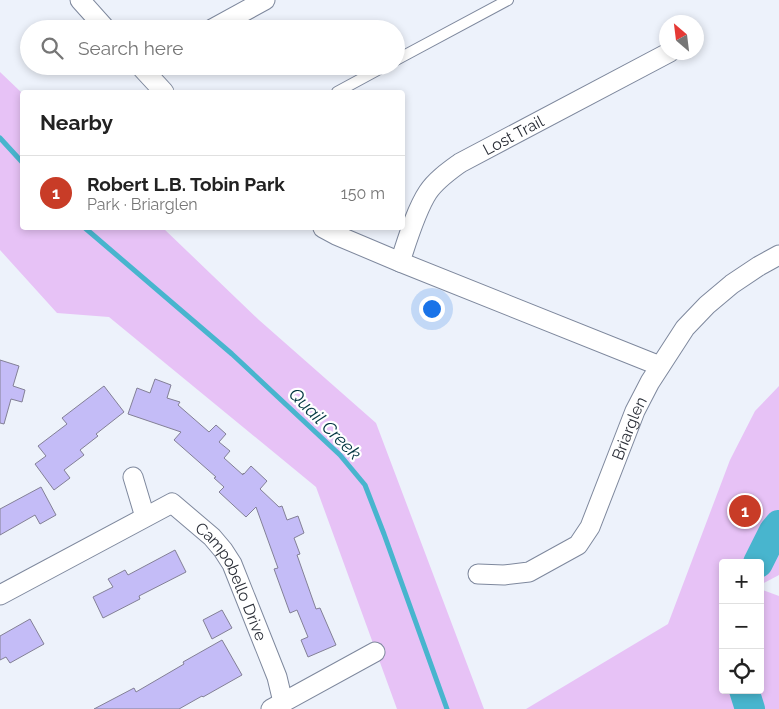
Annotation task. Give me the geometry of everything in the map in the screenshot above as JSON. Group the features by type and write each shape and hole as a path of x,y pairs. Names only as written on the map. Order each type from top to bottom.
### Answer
{"street":[{"path":"80,0 98,20"},
{"path":"228,20 265,0"},
{"name":"Lost Trail","path":"400,262 417,214 428,192 446,172 659,58"},
{"path":"149,75 162,90"},
{"path":"327,230 400,262 660,366"},
{"name":"Briarglen","path":"478,574 504,575 528,572 578,545 590,527 636,411 650,382 685,328 707,305 732,284 779,255"},
{"path":"133,477 145,517"},
{"name":"Campobello Drive","path":"0,595 172,503 212,538 232,564 273,668 277,706"},
{"path":"277,706 375,652"}],"lane":[{"path":"405,55 508,0"},
{"path":"341,90 368,75"}],"shaded area":[{"path":"0,72 20,91 20,230 165,230 259,320 376,423 484,709 397,709 316,487 109,317 57,313 0,250"},
{"path":"779,386 779,575 764,583 764,559 719,559 719,694 764,694 764,590 779,596 779,709 526,709 668,624 730,460 755,411"}],"building":[{"path":"0,360 19,366 13,386 25,390 22,402 11,399 4,424 0,423"},
{"path":"155,379 171,385 167,398 180,402 178,405 209,432 216,425 226,434 219,442 230,451 224,458 243,475 251,466 267,481 260,489 279,507 282,506 287,520 298,516 304,533 294,538 300,554 297,555 316,609 320,608 336,645 308,657 301,640 308,637 297,610 290,613 274,569 278,568 256,507 246,517 219,492 224,487 214,478 216,477 174,440 181,432 128,414 137,388 150,393"},
{"path":"104,386 124,412 96,434 98,436 80,450 84,455 64,470 70,478 54,490 35,464 46,456 38,446 67,424 62,418"},
{"path":"41,487 56,515 40,524 35,515 0,535 0,509"},
{"path":"175,550 186,572 139,596 140,599 103,618 93,597 113,587 108,579 125,570 128,575"},
{"path":"222,610 232,628 212,639 203,620"},
{"path":"30,619 44,644 10,663 6,657 0,660 0,636"},
{"path":"222,640 242,675 203,697 179,709 94,709 134,688 136,692"}],"waterway":[{"name":"Quail Creek","path":"0,138 20,160"},
{"name":"Quail Creek","path":"87,230 232,354 340,455 365,485 447,709"},
{"path":"760,559 779,525"},
{"path":"745,694 750,709"}],"place":[{"name":"Robert L.B. Tobin Park","path":"745,511"}]}
